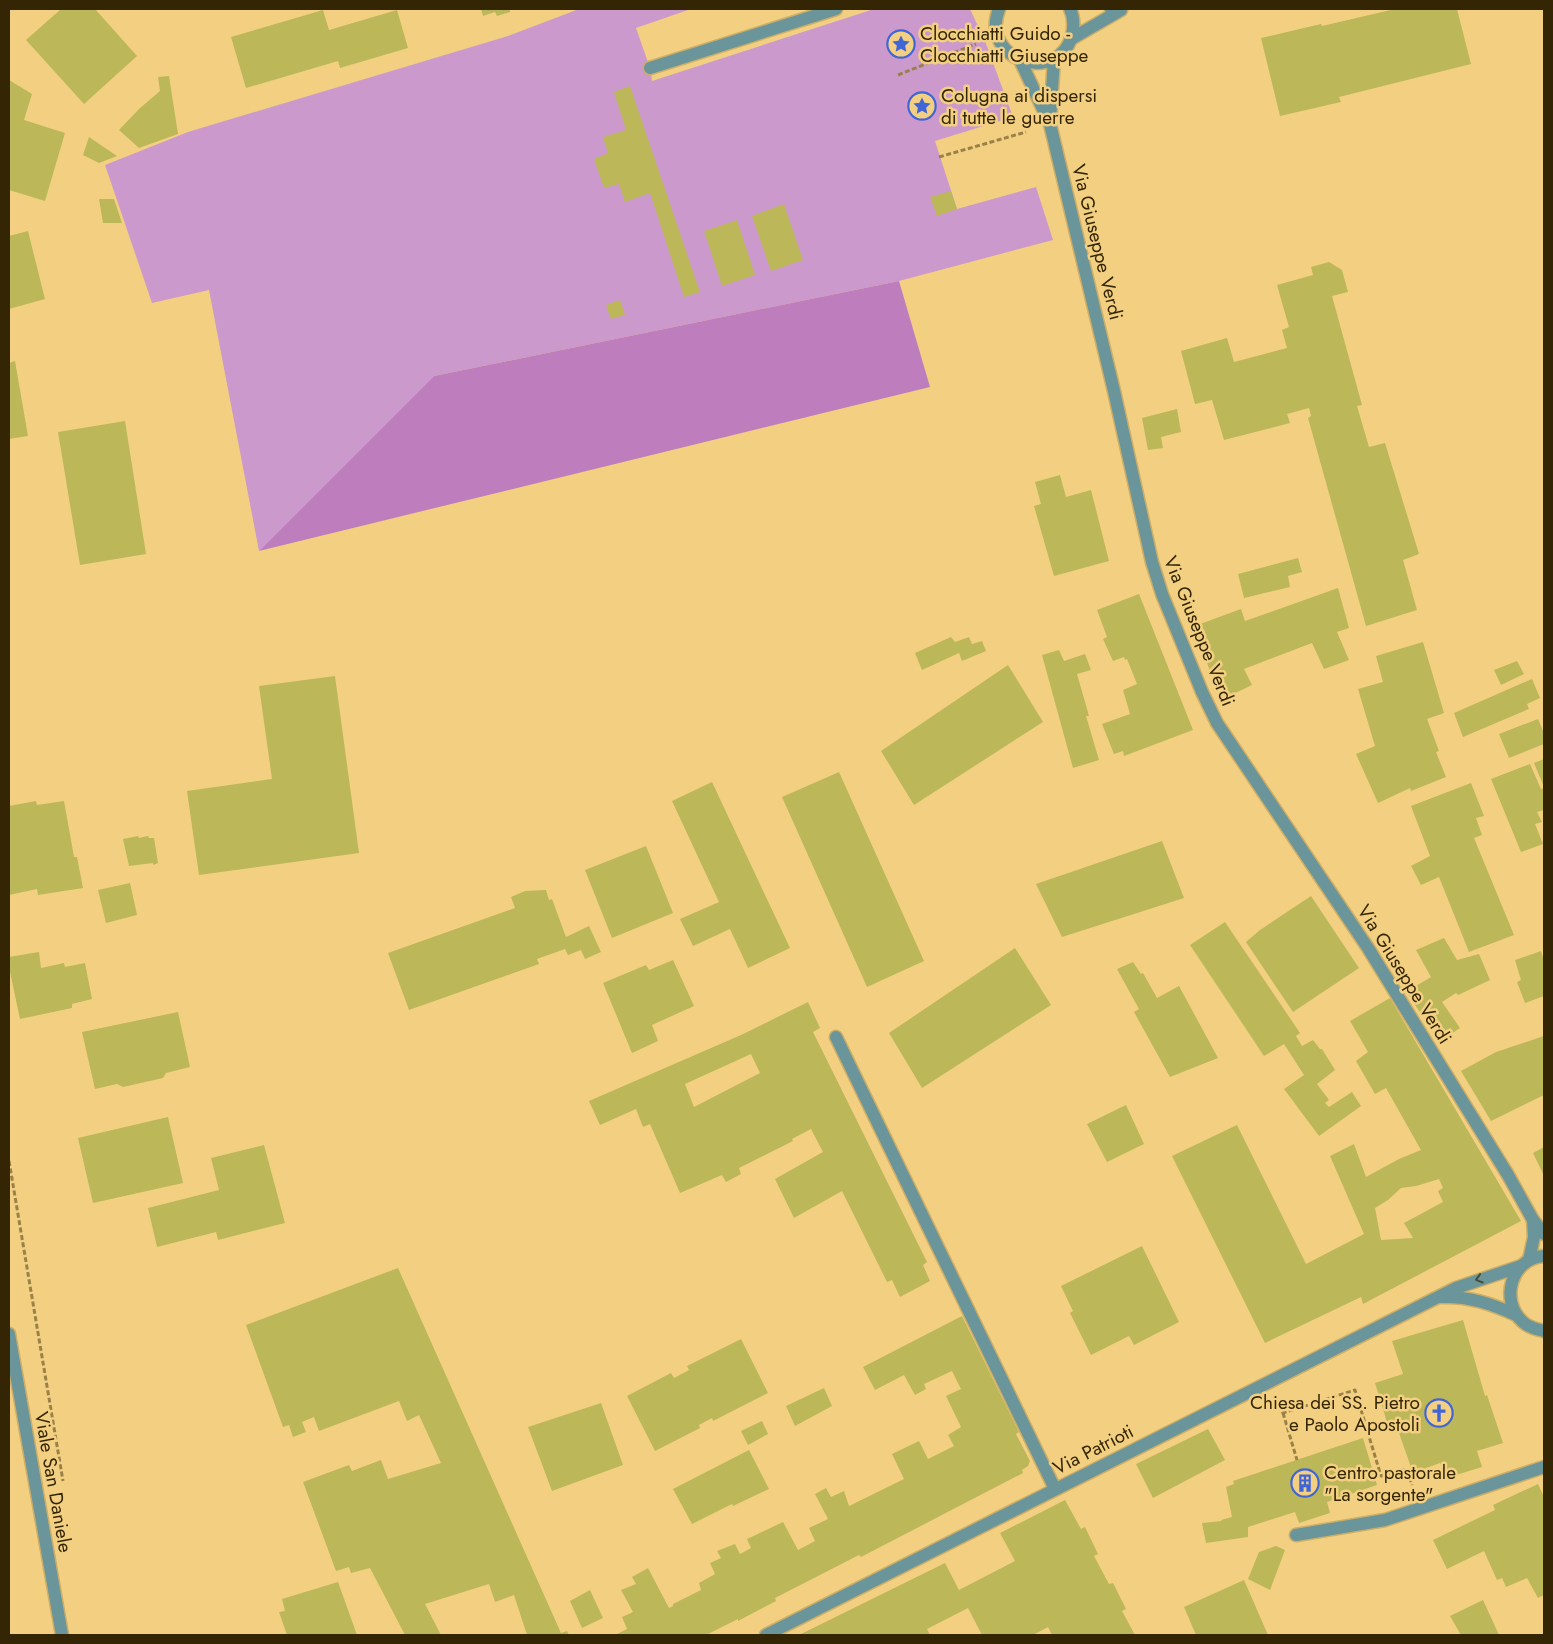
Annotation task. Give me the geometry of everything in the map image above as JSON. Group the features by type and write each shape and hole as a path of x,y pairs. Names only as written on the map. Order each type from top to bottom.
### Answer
{"street":[{"path":"650,68 836,9"},
{"path":"1000,9 996,25 1002,46 1020,60 1036,63 1054,58 1064,50 1071,39 1074,27 1073,14 1070,9"},
{"path":"1071,39 1120,9"},
{"name":"Via Giuseppe Verdi","path":"1050,124 1054,58"},
{"name":"Via Giuseppe Verdi","path":"1020,60 1050,124 1114,391 1152,562 1162,594 1202,692 1217,723 1368,948 1508,1175 1533,1220 1544,1234"},
{"path":"836,1037 1055,1489"},
{"name":"Via Giuseppe Verdi","path":"1516,1315 1512,1307 1510,1287 1513,1277 1525,1263 1534,1237 1533,1220"},
{"name":"Via Patrioti","path":"766,1635 1438,1297 1468,1283 1544,1256"},
{"name":"Via Patrioti","path":"1438,1297 1466,1297 1486,1302 1516,1315 1524,1323 1544,1332"},
{"name":"Viale San Daniele","path":"9,1334 62,1635"},
{"path":"1296,1535 1385,1520 1544,1467"}],"path":[{"path":"898,75 998,36"},
{"path":"939,157 1034,129"},
{"path":"9,1161 64,1490"},
{"path":"1268,1382 1283,1413 1297,1460"},
{"path":"1283,1413 1355,1390 1381,1476 1408,1469 1420,1508"}],"shaded area":[{"path":"579,9 691,9 636,28 650,68 652,81 874,9 970,9 985,41 1013,117 935,141 957,209 1036,187 1053,240 899,281 434,376 259,551 209,290 152,303 105,165 188,132 508,36"},
{"path":"899,281 930,387 259,551 434,376"}],"building":[{"path":"61,9 95,9 137,56 84,104 26,40"},
{"path":"481,9 510,9 510,12 497,16 495,12 483,16"},
{"path":"1395,9 1457,9 1471,64 1339,97 1341,102 1280,116 1261,38"},
{"path":"323,10 329,30 397,10 408,48 340,68 338,61 246,88 231,37"},
{"path":"169,76 178,134 139,148 119,130 160,91 158,77"},
{"path":"9,80 32,94 24,120 65,133 45,201 9,190"},
{"path":"630,86 700,292 684,297 650,193 625,202 619,184 604,188 594,159 608,153 603,137 626,130 614,92"},
{"path":"89,137 117,156 99,163 83,155"},
{"path":"951,191 957,209 937,216 930,197"},
{"path":"99,199 114,199 122,223 103,223"},
{"path":"784,204 803,260 771,271 752,216"},
{"path":"737,220 755,275 722,286 704,231"},
{"path":"28,231 45,299 9,309 9,236"},
{"path":"1329,262 1342,270 1348,292 1332,296 1362,405 1357,406 1369,447 1385,443 1419,554 1403,560 1417,610 1366,626 1308,418 1311,416 1309,408 1287,414 1290,423 1224,440 1212,400 1195,404 1181,351 1227,338 1234,362 1287,348 1282,330 1289,327 1277,285 1313,275 1311,267"},
{"path":"620,300 625,315 611,319 606,305"},
{"path":"15,361 28,436 9,439 9,363"},
{"path":"1177,409 1181,432 1161,437 1163,448 1148,450 1142,418"},
{"path":"125,421 146,554 80,565 58,432"},
{"path":"1060,475 1066,497 1091,490 1109,561 1054,576 1034,506 1041,504 1035,482"},
{"path":"1298,558 1302,572 1288,576 1290,587 1244,598 1238,574"},
{"path":"1338,588 1349,628 1337,632 1349,660 1324,669 1312,643 1244,669 1252,685 1229,696 1217,678 1214,680 1192,627 1241,609 1245,621"},
{"path":"1139,594 1193,730 1124,756 1123,751 1114,754 1102,724 1130,714 1123,690 1137,684 1127,659 1125,660 1124,657 1113,661 1103,639 1107,637 1097,610"},
{"path":"951,637 955,642 969,637 972,644 982,641 986,651 962,661 959,653 922,670 915,653"},
{"path":"1423,642 1444,713 1427,719 1439,751 1436,752 1446,777 1411,791 1410,788 1378,803 1356,754 1375,746 1358,689 1383,682 1376,656"},
{"path":"1059,650 1064,661 1085,654 1091,670 1077,674 1089,716 1086,716 1099,760 1073,768 1042,655"},
{"path":"1517,661 1524,674 1501,685 1494,670"},
{"path":"1008,665 1043,722 914,805 881,751"},
{"path":"335,676 359,853 199,875 187,791 272,779 259,686"},
{"path":"1532,679 1540,698 1527,704 1529,709 1463,737 1454,713"},
{"path":"1538,719 1544,733 1544,744 1509,758 1499,734"},
{"path":"1544,759 1544,787 1534,763"},
{"path":"1530,764 1541,789 1544,788 1544,810 1537,812 1542,822 1535,824 1543,844 1521,852 1491,779"},
{"path":"839,772 924,961 867,987 782,797"},
{"path":"712,782 790,948 748,968 730,929 693,946 680,919 719,902 672,801"},
{"path":"1471,783 1484,816 1476,818 1482,835 1474,838 1514,935 1469,952 1439,877 1421,885 1411,866 1430,856 1411,806"},
{"path":"36,801 37,805 64,801 74,857 77,857 83,888 38,895 37,889 9,895 9,806"},
{"path":"138,836 139,838 148,836 149,838 154,838 158,863 129,866 123,839"},
{"path":"1162,841 1184,898 1062,937 1036,884"},
{"path":"646,846 673,913 612,938 585,870"},
{"path":"130,883 137,915 106,923 98,890"},
{"path":"546,890 549,900 552,899 566,937 589,926 601,952 585,959 581,950 568,955 565,949 537,959 539,964 409,1010 388,953 515,908 511,897 525,891"},
{"path":"1311,896 1359,968 1293,1012 1246,942 1260,930"},
{"path":"1225,922 1300,1033 1296,1036 1302,1046 1313,1040 1322,1049 1335,1070 1317,1084 1329,1100 1325,1103 1329,1107 1352,1092 1361,1106 1319,1136 1284,1089 1304,1075 1284,1044 1264,1056 1190,945"},
{"path":"1444,938 1457,960 1479,954 1490,980 1458,995 1456,993 1442,1002 1460,1028 1445,1038 1426,1013 1422,1015 1406,992 1431,977 1416,950"},
{"path":"1015,948 1051,1005 922,1088 889,1033"},
{"path":"1541,951 1544,961 1544,996 1525,1003 1517,982 1521,980 1515,960"},
{"path":"39,952 41,968 64,963 65,967 85,963 92,999 72,1004 72,1008 20,1019 9,967 9,957"},
{"path":"673,960 694,1006 652,1025 658,1041 632,1053 603,983 646,965 649,970"},
{"path":"1133,962 1141,974 1143,973 1157,998 1179,986 1218,1058 1170,1077 1134,1012 1139,1009 1117,969"},
{"path":"1390,998 1521,1221 1363,1304 1361,1297 1265,1343 1172,1156 1237,1125 1306,1264 1364,1234 1330,1156 1354,1144 1366,1177 1399,1159 1421,1150 1386,1088 1375,1094 1356,1061 1368,1052 1350,1021","holes":["1439,1179 1443,1188 1438,1191 1443,1202 1404,1223 1413,1238 1381,1240 1375,1208 1388,1200 1401,1188 1416,1186"]},
{"path":"808,1002 820,1028 813,1032 927,1262 923,1265 930,1281 900,1297 892,1280 887,1282 842,1191 794,1218 775,1179 823,1152 811,1129 792,1139 793,1141 739,1168 741,1174 726,1182 722,1175 680,1193 650,1124 643,1127 636,1109 600,1125 589,1101 741,1035","holes":["751,1054 760,1073 694,1107 685,1084"]},
{"path":"178,1012 190,1067 166,1073 163,1078 123,1087 117,1084 95,1089 82,1032"},
{"path":"1544,1036 1544,1095 1491,1121 1461,1071 1496,1052"},
{"path":"1126,1105 1144,1144 1107,1162 1087,1124"},
{"path":"168,1117 183,1183 93,1203 78,1138"},
{"path":"264,1145 285,1223 218,1240 216,1232 157,1247 148,1208 219,1190 211,1158"},
{"path":"1544,1147 1544,1176 1533,1153"},
{"path":"1142,1246 1179,1322 1134,1345 1129,1336 1091,1355 1070,1313 1073,1311 1061,1286"},
{"path":"398,1268 561,1633 567,1631 569,1635 527,1635 514,1595 495,1602 489,1584 425,1604 441,1635 405,1635 370,1568 351,1573 349,1567 336,1571 303,1482 349,1465 352,1471 381,1460 388,1479 441,1463 419,1415 407,1421 399,1401 319,1431 314,1417 302,1422 306,1432 293,1437 289,1425 283,1427 246,1325"},
{"path":"962,1316 1019,1432 1016,1434 1030,1461 1028,1466 1022,1470 1023,1473 861,1557 859,1555 775,1598 776,1601 738,1621 738,1619 706,1635 615,1635 627,1629 622,1617 633,1612 621,1590 636,1584 632,1577 648,1568 669,1608 673,1604 701,1590 699,1583 715,1574 710,1563 721,1558 717,1551 735,1544 740,1554 751,1548 747,1539 783,1522 798,1550 815,1541 809,1528 828,1519 815,1494 826,1488 831,1497 844,1491 849,1506 904,1479 892,1454 919,1441 928,1459 954,1446 948,1435 961,1427 946,1396 961,1389 952,1371 924,1384 926,1389 915,1395 904,1375 875,1390 863,1367"},
{"name":"Chiesa dei SS. Pietro e Paolo Apostoli","path":"1463,1320 1485,1396 1487,1395 1503,1443 1477,1451 1482,1467 1446,1478 1440,1463 1413,1473 1398,1430 1390,1432 1375,1383 1403,1374 1392,1341"},
{"path":"741,1339 768,1393 713,1421 712,1418 699,1425 700,1428 655,1451 627,1396 671,1373 674,1378 689,1370 687,1366"},
{"path":"824,1388 832,1406 795,1426 786,1406"},
{"path":"601,1403 623,1465 552,1491 528,1427"},
{"path":"762,1421 768,1434 748,1445 741,1431"},
{"path":"1208,1429 1225,1460 1153,1498 1136,1464"},
{"name":"Centro pastorale \"La sorgente\"","path":"1363,1438 1377,1485 1327,1502 1330,1513 1299,1523 1295,1512 1248,1527 1248,1537 1206,1543 1202,1523 1222,1521 1232,1517 1226,1487 1234,1484 1233,1481"},
{"path":"749,1450 769,1489 733,1506 732,1504 692,1524 673,1489"},
{"path":"1538,1484 1544,1497 1544,1595 1538,1598 1527,1578 1506,1587 1502,1578 1497,1580 1484,1551 1447,1569 1433,1540 1495,1510 1493,1505"},
{"path":"1065,1500 1081,1529 1085,1527 1098,1554 1094,1556 1109,1584 1113,1583 1126,1609 1122,1611 1135,1635 1052,1635 1048,1627 1033,1635 982,1635 968,1608 927,1629 930,1635 799,1635 945,1563 959,1590 1015,1561 1000,1533"},
{"path":"1276,1546 1285,1550 1270,1590 1248,1579 1259,1552"},
{"path":"1244,1580 1268,1635 1196,1635 1184,1607"},
{"path":"338,1582 357,1635 287,1635 279,1612 285,1611 282,1599"},
{"path":"590,1590 603,1618 582,1628 570,1601"},
{"path":"1483,1600 1499,1635 1461,1635 1450,1616"}],"place":[{"name":"Clocchiatti Guido - Clocchiatti Giuseppe","path":"901,44"},
{"name":"Colugna ai dispersi di tutte le guerre","path":"922,106"},
{"name":"Chiesa dei SS. Pietro e Paolo Apostoli","path":"1439,1413"},
{"name":"Centro pastorale \"La sorgente\"","path":"1305,1483"}]}
